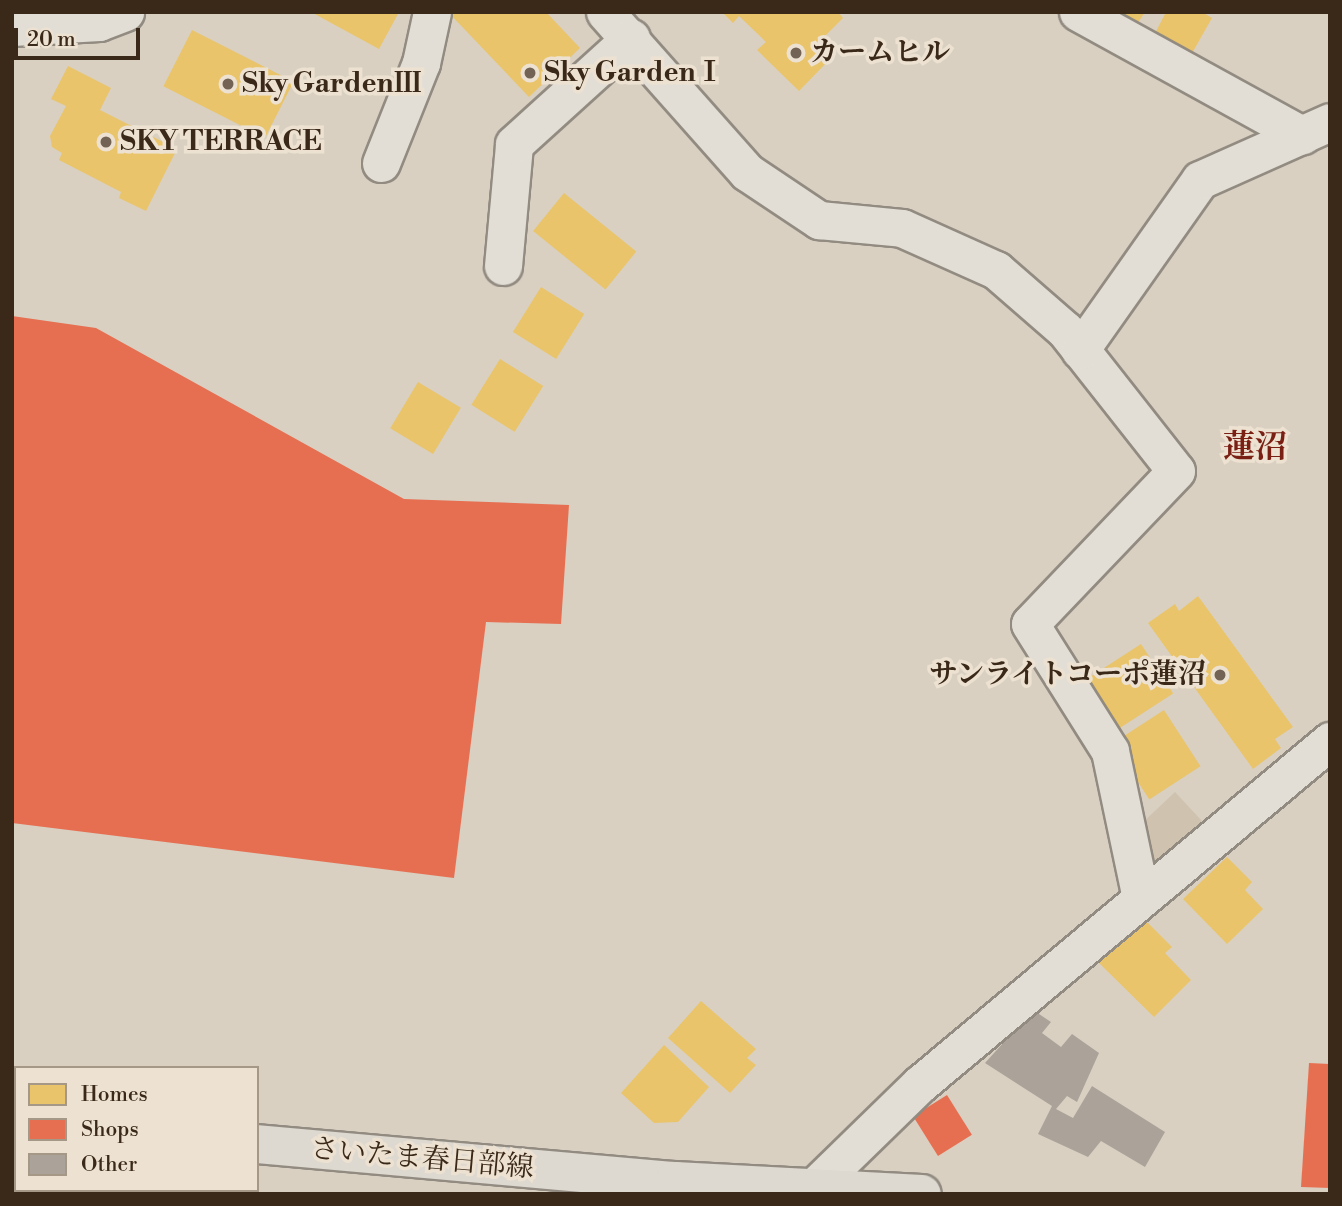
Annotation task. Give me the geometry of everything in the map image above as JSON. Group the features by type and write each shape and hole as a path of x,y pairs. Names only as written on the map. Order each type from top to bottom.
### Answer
{"main road":[{"name":"さいたま春日部線","path":"259,1144 530,1181 675,1181 815,1186 922,1194"}],"street":[{"path":"12,26 99,22 125,12"},
{"path":"381,163 421,62 432,12"},
{"path":"605,12 631,38 747,172 819,220 902,228 996,270 1065,330 1176,471 1030,624 1110,751 1142,898"},
{"path":"1078,12 1316,129"},
{"path":"503,266 514,144 631,38"},
{"path":"1080,350 1200,180 1316,129"},
{"path":"815,1186 920,1084 1330,741"}],"shaded area":[{"path":"1175,792 1202,821 1147,876 1139,826"}],"building: Homes":[{"path":"311,12 399,12 379,49"},
{"name":"Sky GardenⅠ","path":"448,12 546,12 580,48 529,97"},
{"name":"カームヒル","path":"722,12 838,12 843,18 820,41 834,55 799,91 757,50 766,42 739,16 733,23"},
{"path":"1095,12 1145,12 1130,35"},
{"path":"1166,12 1202,12 1212,18 1187,62 1151,41"},
{"name":"Sky GardenⅢ","path":"192,30 294,82 265,138 163,86"},
{"name":"SKY TERRACE","path":"68,66 111,88 100,110 177,149 146,211 119,198 121,192 59,160 62,153 52,147 50,136 66,106 51,99"},
{"path":"564,193 636,252 605,290 533,231"},
{"path":"541,287 584,314 556,359 513,332"},
{"path":"500,359 543,386 515,432 471,405"},
{"path":"418,382 461,408 433,454 390,428"},
{"name":"サンライトコーポ蓮沼","path":"1198,596 1293,727 1275,739 1281,748 1253,769 1148,623 1175,604 1179,611"},
{"path":"1141,644 1173,693 1119,728 1087,679"},
{"path":"1164,710 1200,766 1149,799 1113,743"},
{"path":"1227,857 1252,882 1245,890 1263,909 1227,944 1183,899"},
{"path":"1142,917 1172,947 1165,953 1191,980 1154,1017 1097,961"},
{"path":"701,1001 756,1049 747,1058 756,1065 730,1093 668,1038"},
{"path":"664,1045 709,1087 678,1122 654,1123 621,1093"}],"building: Shops":[{"path":"12,316 96,328 404,499 569,505 561,624 486,622 454,878 12,823"},
{"path":"1309,1063 1330,1064 1330,1188 1301,1187"},
{"path":"947,1095 972,1135 938,1156 913,1116"}],"building: Other":[{"path":"1033,1010 1051,1022 1042,1033 1061,1047 1072,1034 1099,1053 1077,1102 1067,1096 1056,1109 1073,1118 1092,1086 1165,1132 1145,1167 1101,1141 1088,1157 1038,1134 1052,1106 985,1063"}],"place":[{"name":"カームヒル","path":"796,53"},
{"name":"Sky GardenⅠ","path":"530,73"},
{"name":"Sky GardenⅢ","path":"228,84"},
{"name":"SKY TERRACE","path":"106,142"},
{"name":"サンライトコーポ蓮沼","path":"1220,675"}],"district":[{"name":"蓮沼","path":"1255,447"}]}
